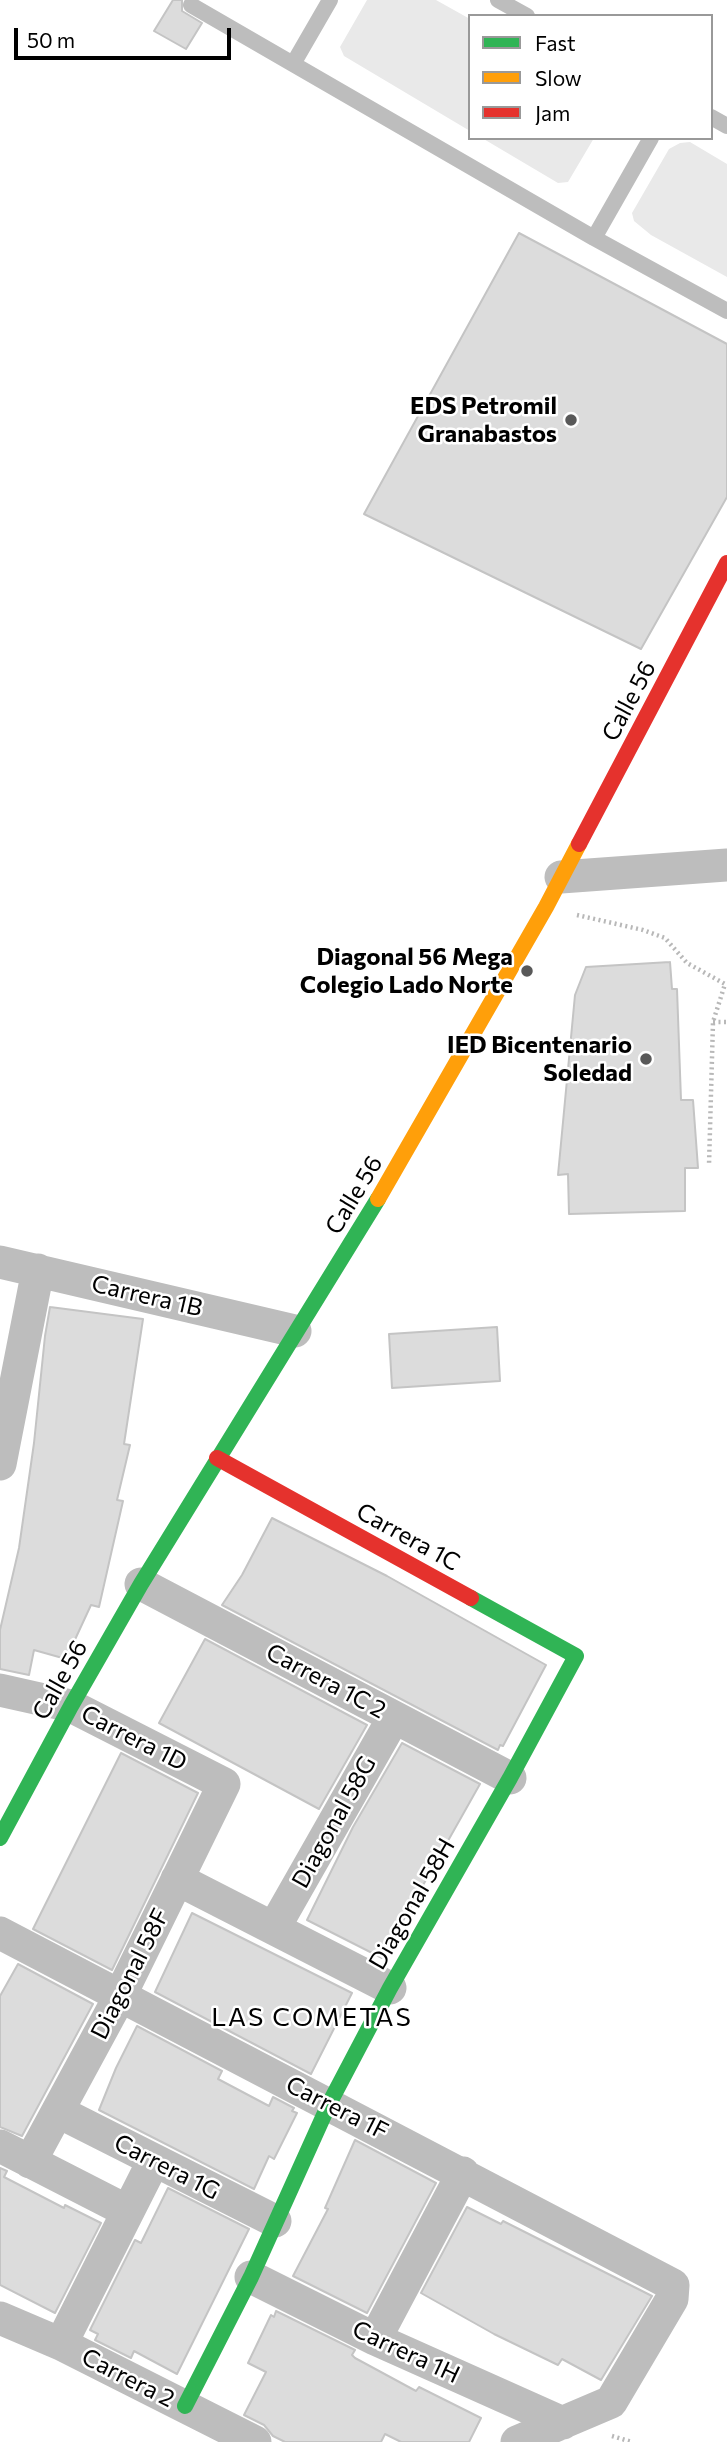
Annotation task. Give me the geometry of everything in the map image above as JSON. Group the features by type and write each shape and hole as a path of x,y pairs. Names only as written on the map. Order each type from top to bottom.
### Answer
{"main road":[{"name":"Calle 56","path":"0,1838 141,1584 295,1331 344,1258 433,1106 546,907 727,563"},
{"name":"Carrera 1C","path":"217,1458 576,1656"},
{"name":"Diagonal 58H","path":"186,2406 251,2277 329,2104 390,1988 510,1779 576,1656"}],"street":[{"path":"561,877 727,865"},
{"name":"Carrera 1B","path":"0,1262 295,1331"},
{"path":"0,1464 38,1270"},
{"name":"Carrera 1C 2","path":"141,1584 510,1779"},
{"name":"Carrera 1D","path":"0,1690 71,1706 224,1784"},
{"name":"Diagonal 58G","path":"274,1928 394,1717"},
{"name":"Diagonal 58F","path":"30,2162 120,1996 224,1784"},
{"path":"177,1879 390,1988"},
{"name":"Carrera 1F","path":"0,1933 673,2285 672,2299 611,2402 563,2423"},
{"name":"Carrera 1G","path":"59,2112 275,2221"},
{"path":"0,2146 127,2211"},
{"path":"61,2344 154,2161"},
{"path":"375,2340 463,2173"},
{"name":"Carrera 1H","path":"251,2277 375,2340 563,2423"},
{"name":"Carrera 2","path":"0,2318 61,2344 255,2442"},
{"path":"517,2442 563,2423"}],"lane":[{"path":"293,64 330,0"},
{"path":"498,0 523,14"},
{"path":"191,5 594,238 727,311"},
{"path":"594,238 650,140"}],"path":[{"path":"546,907 643,930 665,938 687,963 725,984 713,1022 709,1165"},
{"path":"713,1022 727,1023"}],"shaded area":[{"path":"367,0 436,0 468,18 468,130 344,56 340,47"},
{"path":"485,140 593,140 568,182 558,183"},
{"path":"690,142 727,164 727,277 651,235 634,221 632,213 669,149 680,143"}],"building":[{"path":"173,0 182,0 182,11 202,23 186,49 154,31"},
{"name":"EDS Petromil Granabastos","path":"519,233 727,344 727,497 641,649 364,514"},
{"path":"670,962 672,989 677,989 681,1100 693,1100 698,1168 685,1168 685,1211 569,1214 568,1174 558,1175 575,995 586,967"},
{"path":"50,1307 143,1319 124,1444 130,1445 117,1500 123,1501 99,1607 91,1605 66,1659 34,1650 29,1675 0,1669 0,1630 19,1548"},
{"path":"497,1327 500,1381 392,1388 389,1334"},
{"path":"272,1518 387,1576 546,1665 503,1746 500,1745 498,1750 222,1605 242,1575"},
{"path":"205,1639 367,1725 319,1809 159,1723"},
{"path":"402,1743 480,1784 382,1958 307,1920 353,1827"},
{"path":"121,1753 198,1793 112,1970 33,1929"},
{"path":"192,1913 352,1993 311,2074 155,1992"},
{"path":"18,1964 93,2004 22,2136 0,2127 0,1996"},
{"path":"137,2026 222,2071 218,2079 269,2106 273,2097 294,2108 292,2111 297,2113 274,2159 269,2156 254,2189 99,2110"},
{"path":"355,2140 436,2183 367,2313 293,2276 328,2209 325,2208"},
{"path":"0,2168 7,2171 4,2177 64,2208 65,2205 101,2223 55,2313 0,2285"},
{"path":"168,2188 249,2229 177,2374 134,2351 131,2358 95,2340 98,2334 90,2330 135,2240 141,2243"},
{"path":"467,2207 501,2224 503,2221 652,2296 601,2380 562,2359 558,2365 494,2334 421,2293"},
{"path":"276,2311 355,2350 352,2355 355,2358 416,2391 419,2387 481,2418 469,2442 401,2442 385,2434 381,2442 285,2442 273,2436 264,2425 244,2415 266,2372 248,2363 271,2315 274,2317"}],"traffic: fast":[{"path":"0,1838 141,1584 378,1199"},
{"path":"185,2406 251,2277 329,2104 390,1988 576,1656 471,1598"}],"traffic: slow":[{"path":"378,1199 546,907 579,844"}],"traffic: jam":[{"path":"579,844 727,563"},
{"path":"217,1458 471,1598"}],"place":[{"name":"EDS Petromil Granabastos","path":"571,420"},
{"name":"Diagonal 56 Mega Colegio Lado Norte","path":"527,971"},
{"name":"IED Bicentenario Soledad","path":"646,1059"}],"district":[{"name":"LAS COMETAS","path":"312,2017"}]}
